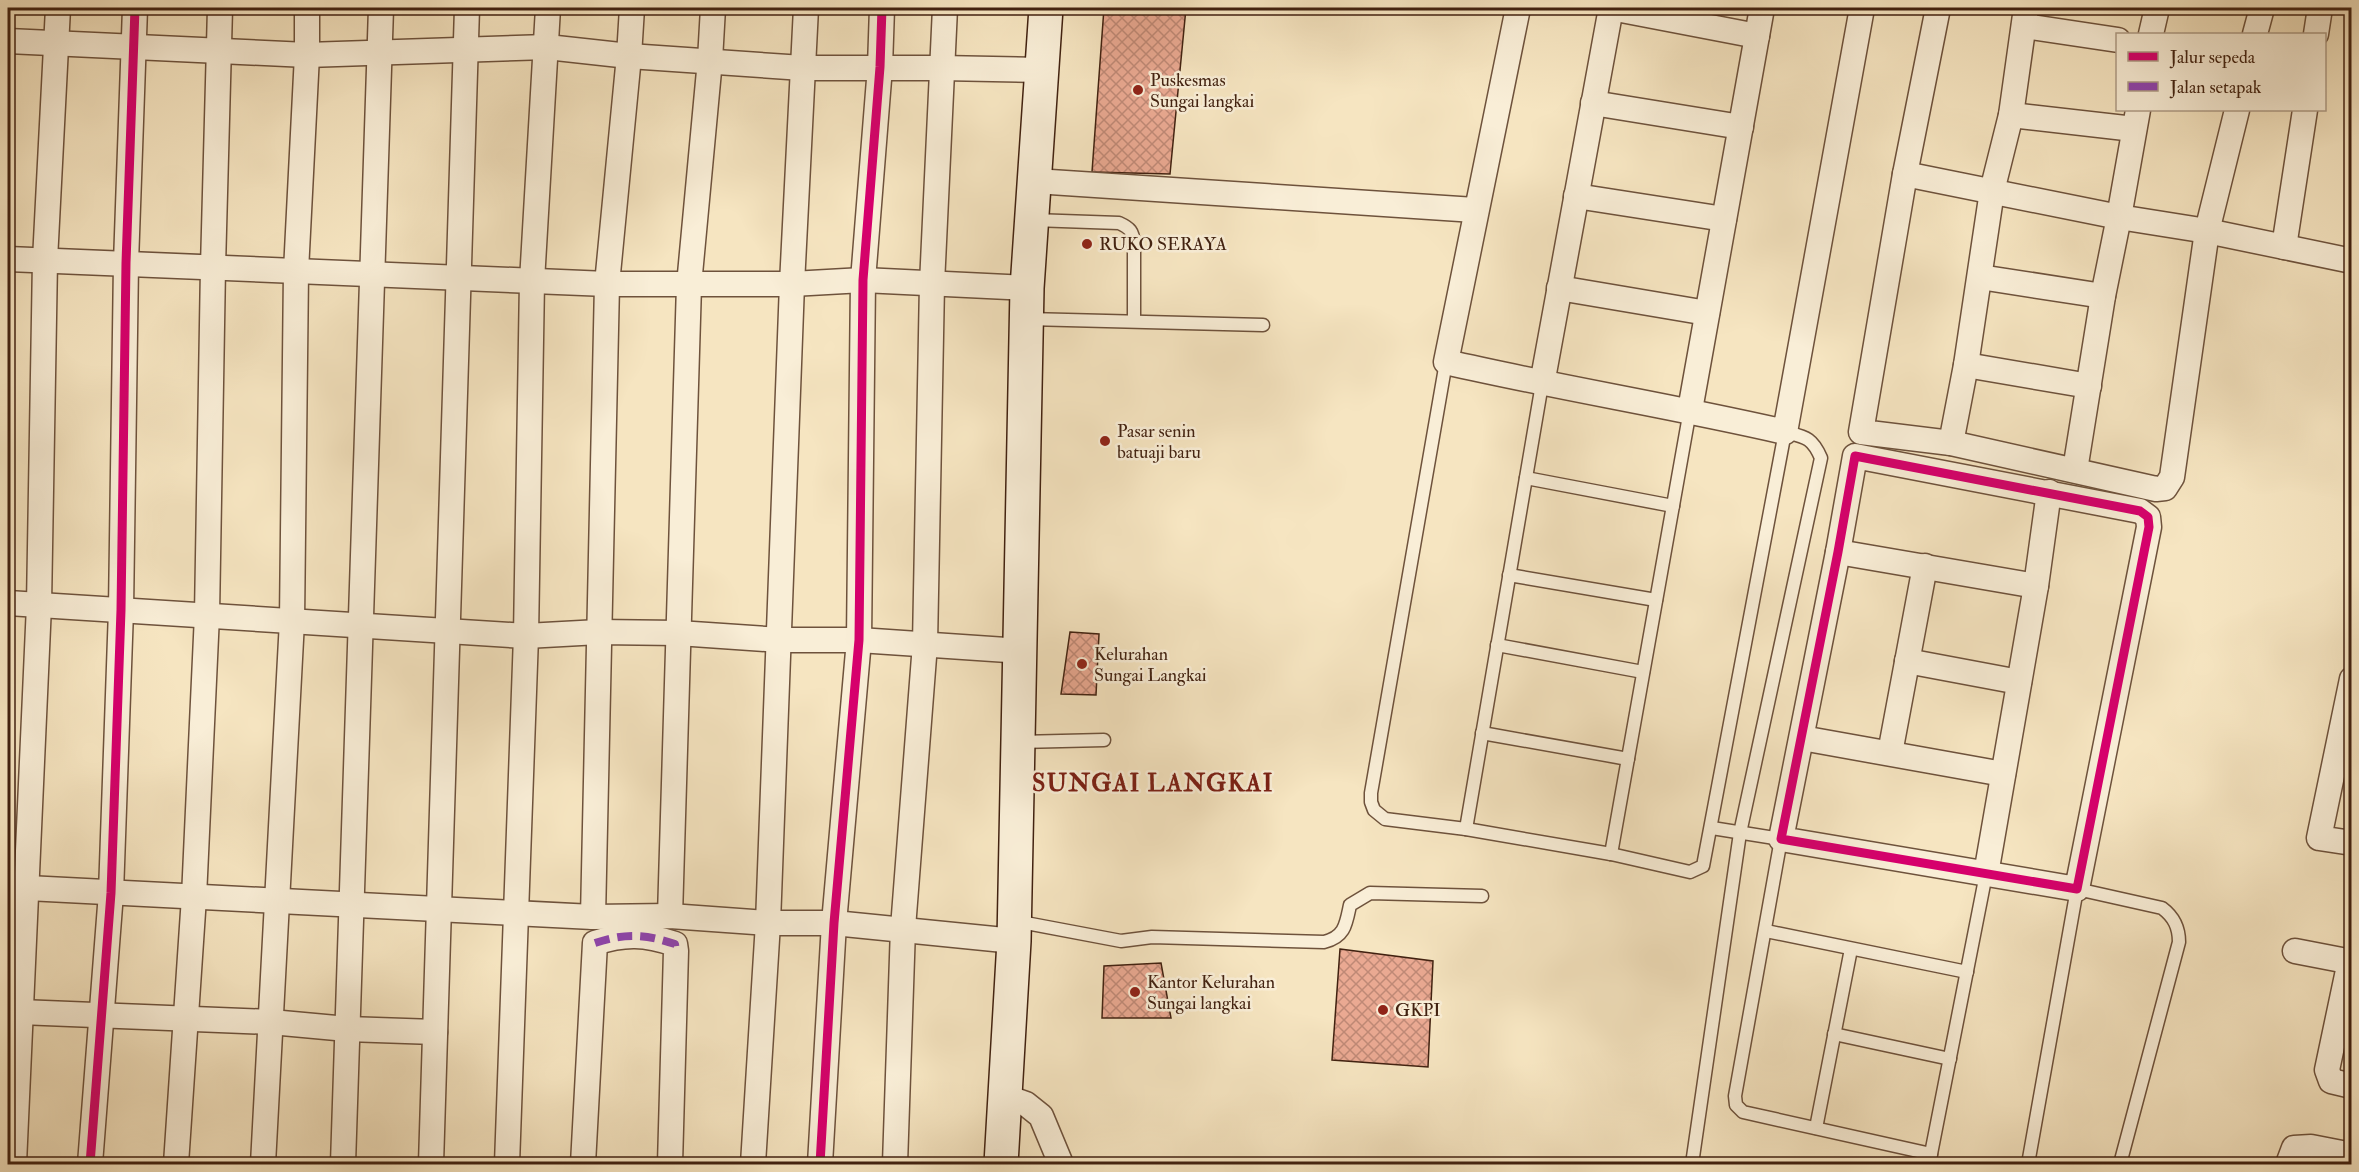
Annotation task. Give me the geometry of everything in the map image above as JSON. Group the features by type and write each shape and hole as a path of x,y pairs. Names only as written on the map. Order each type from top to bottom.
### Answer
{"street":[{"path":"14,1164 20,1012 16,888 39,605 45,260 58,8"},
{"path":"90,1164 111,893 121,610 126,263 135,8"},
{"path":"176,1164 194,897 207,615 220,8"},
{"path":"263,1164 292,621 296,271 308,8"},
{"path":"343,1164 381,8"},
{"path":"431,1164 467,8"},
{"path":"507,1164 526,636 532,281 548,8"},
{"path":"593,917 607,284 630,56 632,8"},
{"path":"670,916 689,285 713,8"},
{"path":"753,1164 768,922 792,284 806,8"},
{"path":"820,1164 834,923 859,640 862,280 880,67 882,8"},
{"path":"895,1164 903,928 925,644 932,284 940,68 945,8"},
{"path":"1001,1164 1014,931 1027,303 1046,8"},
{"path":"1518,8 1475,210 1446,362 1542,384 1690,410 1785,432 1863,8"},
{"path":"1542,384 1611,8 1757,36"},
{"path":"1690,410 1762,8"},
{"path":"1938,8 1905,174 1861,432 1951,443 2156,489 2165,488 2172,477 2207,231 2237,111"},
{"path":"2151,33 2157,8"},
{"path":"2255,33 2262,8"},
{"path":"2316,33 2320,8"},
{"path":"1951,443 1966,365 1992,191 2011,115 2025,17 2116,40"},
{"path":"8,41 307,55 547,46 630,56 803,68 1042,70"},
{"path":"1593,104 1741,127"},
{"path":"2284,247 2305,111"},
{"path":"2011,115 2136,119 2103,296 2075,470"},
{"path":"1905,174 2352,261"},
{"path":"1035,181 1475,210"},
{"path":"1576,196 1724,219"},
{"path":"8,259 607,284 792,284 862,280 932,284 1027,303"},
{"path":"1980,277 2103,296"},
{"path":"1560,288 1707,313"},
{"path":"1966,365 2089,386"},
{"path":"1855,456 2049,492 2140,512 2148,517 2149,521 2077,889 1781,839 1855,456"},
{"path":"1986,874 2036,586 2049,492"},
{"path":"1838,552 2036,586"},
{"path":"1890,753 1925,566"},
{"path":"8,603 526,636 599,632 678,633 780,640 859,640 1021,651"},
{"path":"1907,661 2019,682"},
{"path":"2352,679 2319,838 2352,843"},
{"path":"1802,738 2003,774"},
{"path":"16,888 517,914 593,917 670,916 903,928 1014,931"},
{"path":"583,1164 595,943 616,936 650,936 675,944 676,951 670,1164"},
{"path":"2295,951 2351,961 2327,1070 2331,1081 2352,1086"},
{"path":"20,1012 271,1022 347,1029 435,1032"},
{"path":"1006,1097 1026,1104 1041,1116 1057,1163"},
{"path":"2288,1164 2294,1148 2311,1147 2352,1155"}],"lane":[{"path":"1032,220 1119,223 1130,228 1134,244 1134,321"},
{"path":"1027,303 1134,321 1263,325"},
{"path":"1446,362 1371,802 1374,810 1385,819 1466,829 1611,854 1694,872 1703,866 1706,861 1785,432 1808,438 1814,442 1821,458 1740,833 1692,1164"},
{"path":"1466,829 1542,384"},
{"path":"1611,854 1690,410"},
{"path":"1526,478 1673,506"},
{"path":"1509,575 1656,600"},
{"path":"1497,645 1643,672"},
{"path":"1482,733 1628,759"},
{"path":"1018,742 1104,740"},
{"path":"1712,828 1781,839 1735,1096 1736,1104 1743,1112 1816,1128 1930,1159 1986,874"},
{"path":"2028,1164 2077,889 2162,908 2170,914 2179,933 2179,942 2120,1164"},
{"path":"1014,931 1121,941 1152,937 1324,942 1336,939 1344,931 1350,906 1370,893 1482,896"},
{"path":"1766,931 1967,972"},
{"path":"1816,1128 1851,949"},
{"path":"1834,1034 1950,1059"}],"building":[{"name":"Puskesmas Sungai langkai","path":"1104,8 1186,8 1170,174 1092,172"},
{"name":"Kelurahan Sungai Langkai","path":"1070,632 1099,634 1096,695 1061,694"},
{"name":"GKPI","path":"1340,949 1433,961 1428,1067 1332,1060"},
{"name":"Kantor Kelurahan Sungai langkai","path":"1161,963 1171,1018 1102,1018 1104,966"}],"marked path":[{"path":"595,943 635,936 675,944 676,951"},
{"path":"1058,1160 1061,1164"}],"cycle path":[{"path":"90,1164 111,893 121,610 126,263 135,8"},
{"path":"820,1164 834,923 859,640 863,280 880,67 882,8"},
{"path":"1855,456 2140,511 2148,517 2149,527 2077,889 1781,839 1855,456"}],"place":[{"name":"Puskesmas Sungai langkai","path":"1138,90"},
{"name":"RUKO SERAYA","path":"1087,244"},
{"name":"Pasar senin batuaji baru","path":"1105,441"},
{"name":"Kelurahan Sungai Langkai","path":"1082,664"},
{"name":"Kantor Kelurahan Sungai langkai","path":"1135,992"},
{"name":"GKPI","path":"1383,1010"}],"district":[{"name":"SUNGAI LANGKAI","path":"1153,783"}]}
